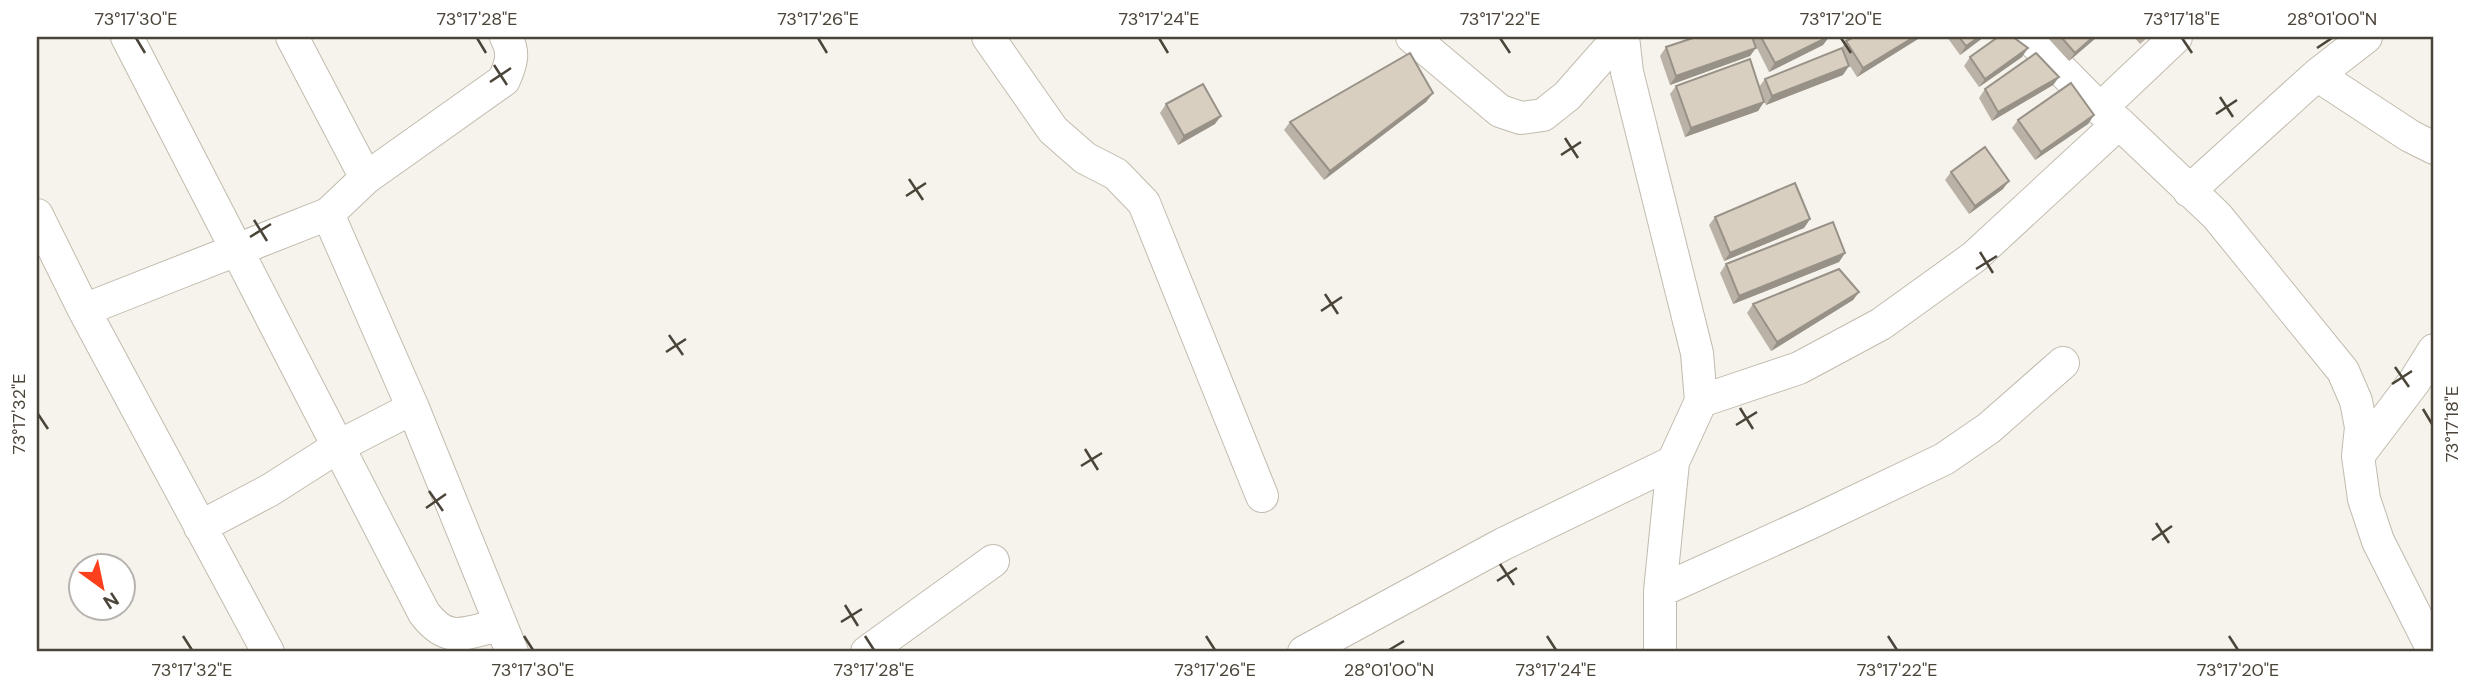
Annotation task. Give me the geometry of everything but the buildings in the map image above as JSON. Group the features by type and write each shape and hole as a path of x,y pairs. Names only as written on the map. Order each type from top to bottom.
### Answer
{"street":[{"path":"127,37 424,613 435,627 455,636 505,639 413,408 328,214"},
{"path":"292,37 366,178"},
{"path":"84,310 328,214 366,178 504,80 512,60 510,44 506,37"},
{"path":"988,37 1053,130 1085,158 1116,174 1144,203 1262,496"},
{"path":"1412,37 1500,111 1521,118 1543,115 1567,96 1621,37"},
{"path":"1621,37 1627,72 1698,352 1701,401 1674,462 1660,591 1661,652"},
{"path":"2029,37 2217,216 2343,371 2359,414 2361,427 2358,456 2364,499 2378,541 2434,652"},
{"path":"1701,401 1799,368 1881,324 1974,257 2110,116 2176,37"},
{"path":"2189,191 2317,75 2366,37"},
{"path":"2317,75 2410,136 2434,148"},
{"path":"37,215 84,310 268,652"},
{"path":"2358,456 2414,382 2434,350"},
{"path":"1660,591 1944,458 1989,428 2063,363"},
{"path":"201,527 270,490 339,446 413,408"},
{"path":"1304,652 1503,544 1674,462"},
{"path":"867,652 993,561"}]}
